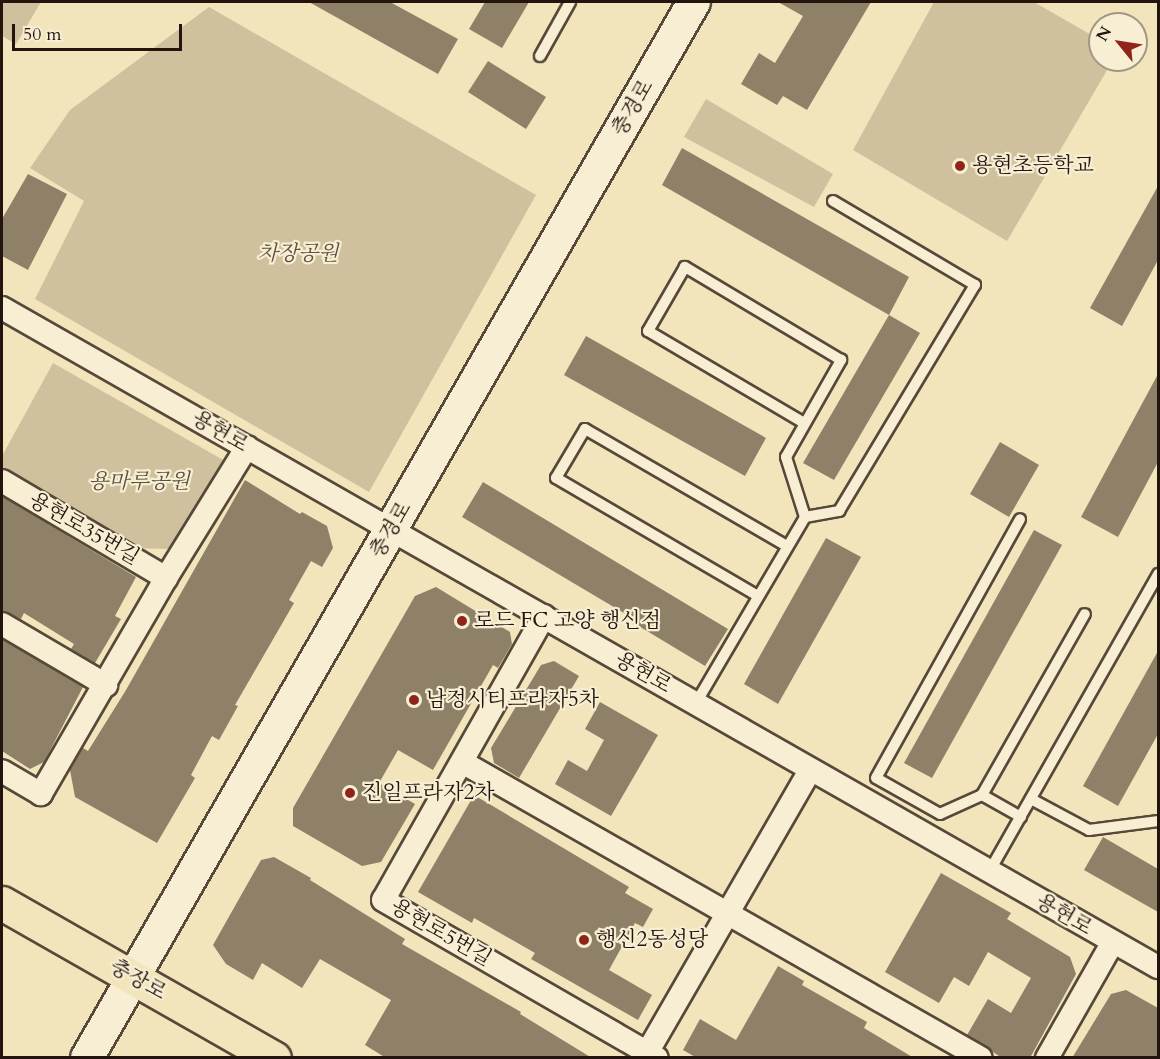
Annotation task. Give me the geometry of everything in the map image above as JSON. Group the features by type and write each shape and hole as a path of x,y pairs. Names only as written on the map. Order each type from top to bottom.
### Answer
{"main road":[{"name":"충경로","path":"87,1058 694,2"},
{"name":"충장로","path":"2,903 273,1058"}],"street":[{"name":"용현로","path":"2,308 1158,967"},
{"path":"2,771 41,794 166,578 247,447"},
{"name":"용현로35번길","path":"2,481 166,578"},
{"name":"용현로5번길","path":"544,616 383,900 649,1056"},
{"path":"2,624 106,685"},
{"path":"462,762 981,1058"},
{"path":"649,1056 810,770"},
{"path":"1047,1058 1113,942"}],"lane":[{"path":"540,56 570,2"},
{"path":"696,703 805,517 839,511 975,285 833,201"},
{"path":"804,423 648,330 685,267 841,360 786,457 805,517"},
{"path":"758,596 556,478 585,429 787,546"},
{"path":"1020,519 876,778 940,814 982,795 1085,614"},
{"path":"989,872 1158,574"},
{"path":"982,795 1021,817"},
{"path":"1031,799 1089,830 1158,821"}],"green space":[{"path":"2,2 41,2 16,44 2,36"},
{"path":"934,2 1034,2 1088,33 1088,72 1106,72 1007,241 853,150"},
{"name":"차장공원","path":"209,7 536,195 369,492 35,299 84,201 30,168 70,110"},
{"path":"706,99 833,174 814,207 684,137"},
{"name":"용마루공원","path":"53,363 225,461 172,549 129,548 2,470 2,456"}],"building":[{"path":"309,2 390,2 458,39 438,74"},
{"path":"485,2 529,2 502,48 469,29"},
{"path":"778,2 871,2 807,110 783,96 777,105 741,84 759,53 775,63 803,16"},
{"path":"488,61 546,97 526,129 468,92"},
{"path":"682,148 909,277 889,315 662,185"},
{"path":"28,174 67,194 28,270 2,256 2,219"},
{"path":"1158,186 1158,260 1122,326 1090,308"},
{"path":"889,315 920,333 834,480 803,463"},
{"path":"586,336 766,438 745,476 564,375"},
{"path":"1158,374 1158,462 1118,537 1081,517"},
{"path":"1000,442 1039,465 1009,517 970,494"},
{"path":"245,480 300,514 302,512 327,526 333,548 322,567 311,561 289,600 294,603 235,705 238,706 219,740 212,736 191,775 195,778 157,843 75,797 70,770 83,748 88,751 126,690"},
{"path":"483,482 728,629 705,666 632,622 634,619 462,517"},
{"path":"2,496 136,577 115,616 121,619 95,663 71,649 74,644 24,613 21,619 2,611"},
{"path":"1034,530 1062,545 932,778 904,763"},
{"path":"826,538 861,557 778,704 744,684"},
{"path":"436,587 510,632 512,644 498,668 493,665 433,770 398,750 379,783 415,804 381,862 362,866 293,826 293,808 415,596"},
{"path":"2,639 83,687 44,762 30,769 2,751"},
{"path":"1158,651 1158,734 1118,806 1083,786"},
{"path":"554,661 579,676 519,778 494,763 491,748 541,665"},
{"path":"600,702 658,735 611,816 555,784 568,760 587,771 604,740 585,729"},
{"path":"474,795 629,887 625,893 653,909 643,927 635,923 609,970 652,995 638,1020 531,959 535,953 474,918 472,923 418,892"},
{"path":"1103,837 1158,869 1158,912 1084,870"},
{"path":"274,857 311,878 310,880 405,939 402,944 521,1012 520,1014 592,1058 386,1058 365,1045 391,1000 320,959 302,988 262,963 253,980 226,964 213,945 261,860"},
{"path":"941,873 1011,913 1007,919 1070,957 1076,974 1030,1058 1002,1058 967,1035 988,999 1011,1013 1031,978 988,952 969,986 954,977 939,1003 885,972"},
{"path":"778,966 804,981 802,985 867,1022 864,1028 914,1058 697,1058 683,1050 700,1019 736,1040"},
{"path":"1126,990 1158,1008 1158,1058 1072,1058 1111,994"}],"place":[{"name":"용현초등학교","path":"960,166"},
{"name":"로드 FC 고양 행신점","path":"462,621"},
{"name":"남정시티프라자5차","path":"414,700"},
{"name":"진일프라자2차","path":"350,793"},
{"name":"행신2동성당","path":"584,940"}]}
